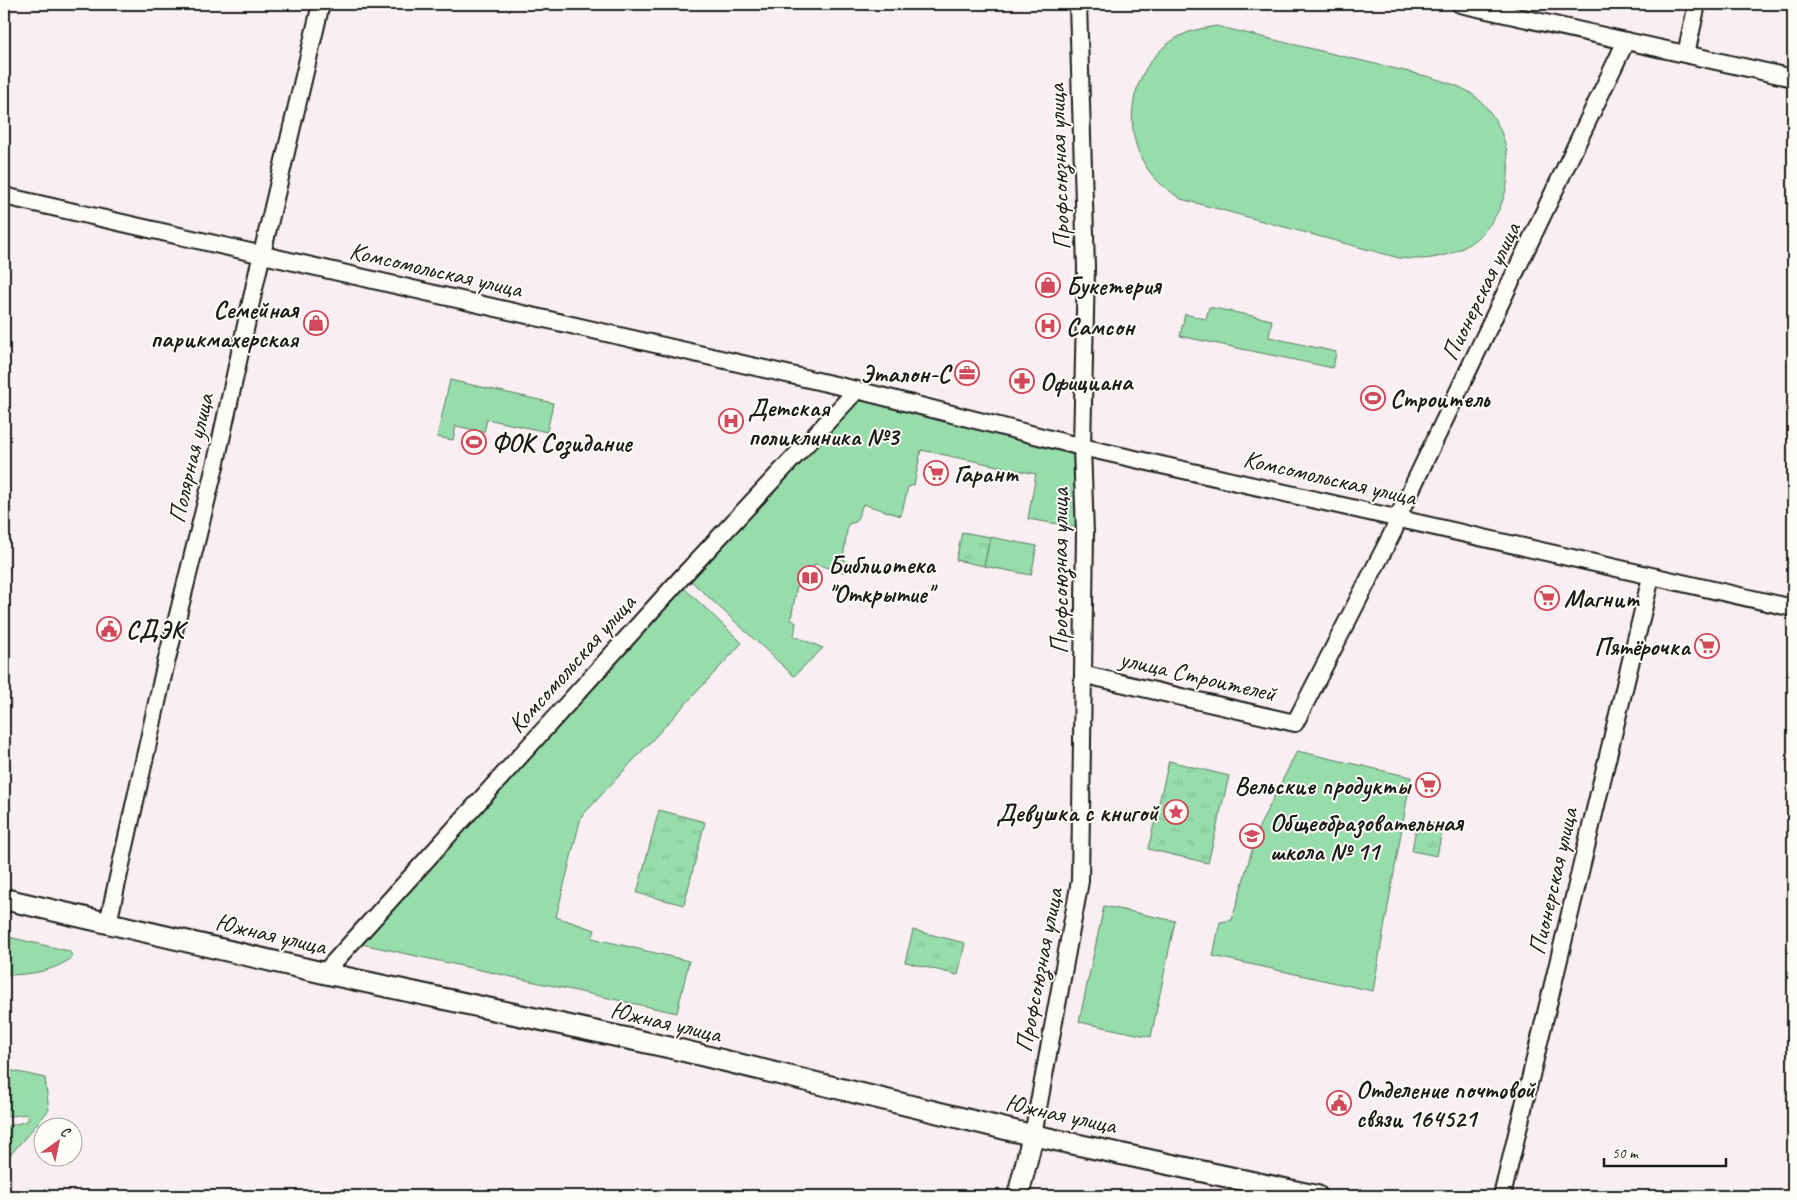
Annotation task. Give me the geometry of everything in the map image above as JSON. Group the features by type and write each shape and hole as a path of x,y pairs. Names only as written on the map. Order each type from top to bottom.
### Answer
{"main road":[{"name":"Южная улица","path":"4,899 324,973 672,1048 1033,1135 1317,1196"},
{"path":"1018,1196 1033,1135"}],"street":[{"name":"Полярная улица","path":"108,923 162,680 216,462 321,4"},
{"name":"Профсоюзная улица","path":"1033,1135 1080,881 1086,534 1082,447 1086,268 1078,4"},
{"path":"1460,4 1793,78"},
{"path":"1686,54 1697,4"},
{"name":"Пионерская улица","path":"1295,723 1394,530 1398,517 1626,41"},
{"name":"Комсомольская улица","path":"4,196 857,390 1082,447 1398,517 1793,608"},
{"name":"Комсомольская улица","path":"324,973 681,578 857,390"},
{"name":"Пионерская улица","path":"1502,1196 1651,576"},
{"name":"улица Строителей","path":"1090,676 1295,723"}],"green space":[{"path":"1216,26 1430,77 1457,86 1472,94 1487,108 1495,119 1503,137 1508,156 1508,176 1505,195 1487,228 1473,241 1456,251 1427,259 1399,258 1181,199 1167,189 1158,182 1147,168 1138,150 1133,130 1136,90 1144,72 1156,55 1171,42 1189,32"},
{"name":"Строитель","path":"1209,307 1272,320 1269,337 1336,352 1333,368 1180,336 1185,314 1206,319"},
{"path":"450,380 553,403 547,432 487,419 484,432 456,426 453,440 437,437"},
{"path":"859,396 1076,450 1081,528 1028,519 1036,474 921,450 914,485 908,487 901,516 863,504 856,522 848,524 843,558 846,561 844,572 815,564 805,580 797,585 791,619 796,623 794,636 823,648 794,676 690,580"},
{"path":"962,532 990,537 984,566 956,560"},
{"path":"990,537 1037,546 1031,575 984,566"},
{"path":"682,586 742,643 581,817 556,917 595,930 592,938 689,961 677,1013 357,943"},
{"path":"1297,751 1411,777 1373,991 1213,956 1220,922 1232,920 1258,829"},
{"path":"1169,761 1229,776 1208,863 1148,849"},
{"path":"659,810 705,822 684,905 637,893"},
{"path":"1417,821 1443,825 1437,856 1412,851"},
{"path":"1104,906 1175,921 1151,1037 1079,1022"},
{"path":"913,930 965,943 958,975 905,962"},
{"path":"4,936 69,951 73,957 57,966 40,972 4,975"},
{"path":"4,1069 45,1078 49,1110 42,1118 32,1118 32,1130 4,1162 4,1141 10,1136 4,1135 4,1127 29,1119 27,1114 4,1117"}],"place":[{"name":"Букетерия","path":"1048,285"},
{"name":"Семейная парикмахерская","path":"316,323"},
{"name":"Самсон","path":"1048,326"},
{"name":"Эталон-С","path":"967,373"},
{"name":"Официана","path":"1022,381"},
{"name":"Строитель","path":"1373,398"},
{"name":"Детская поликлиника №3","path":"731,421"},
{"name":"ФОК Созидание","path":"474,442"},
{"name":"Гарант","path":"936,473"},
{"name":"Библиотека \"Открытие\"","path":"810,578"},
{"name":"Магнит","path":"1547,598"},
{"name":"СДЭК","path":"109,629"},
{"name":"Пятёрочка","path":"1707,646"},
{"name":"Вельские продукты","path":"1428,785"},
{"name":"Девушка с книгой","path":"1176,812"},
{"name":"Общеобразовательная школа № 11","path":"1252,836"},
{"name":"Отделение почтовой связи 164521","path":"1339,1103"}]}
